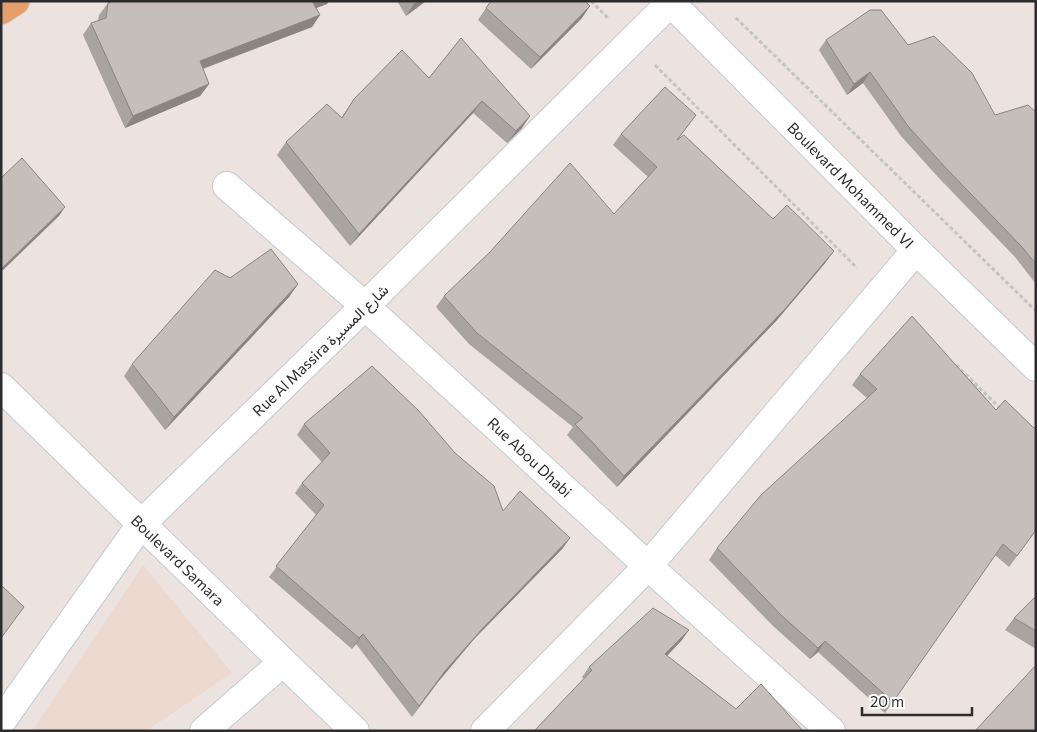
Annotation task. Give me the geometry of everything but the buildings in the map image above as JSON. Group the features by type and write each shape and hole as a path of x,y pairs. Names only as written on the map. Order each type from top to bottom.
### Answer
{"main road":[{"path":"1,10 15,1"}],"street":[{"name":"Rue Al Massira شارع المسيرة","path":"1,722 141,524 365,306 669,2"},
{"name":"Boulevard Mohammed VI","path":"669,2 916,250 1036,367"},
{"name":"Rue Abou Dhabi","path":"227,186 365,306 831,731"},
{"path":"485,731 648,566 916,250"},
{"name":"Boulevard Samara","path":"1,387 355,731"},
{"path":"204,731 283,662"}],"path":[{"path":"591,1 880,291"},
{"path":"733,15 1036,311"},
{"path":"950,359 1004,412"}],"shaded area":[{"path":"143,565 232,673 146,731 32,731"}]}
